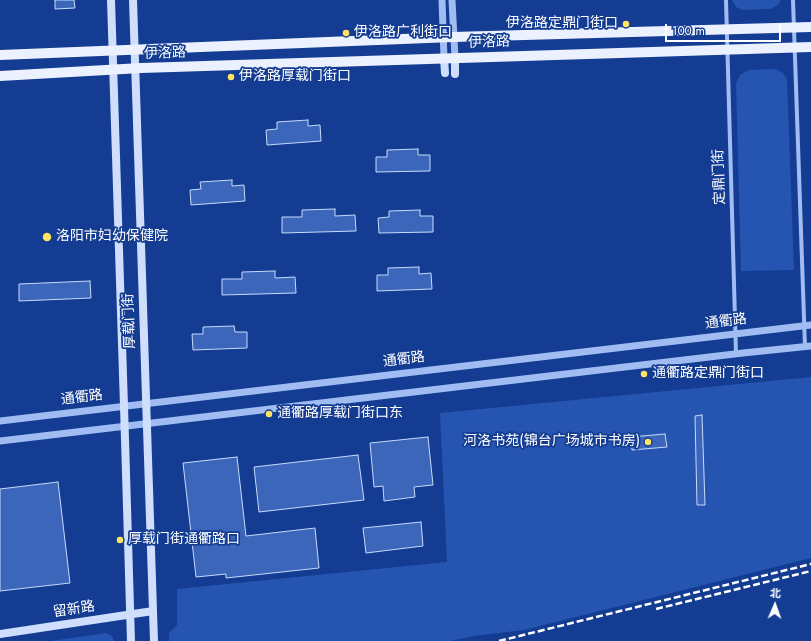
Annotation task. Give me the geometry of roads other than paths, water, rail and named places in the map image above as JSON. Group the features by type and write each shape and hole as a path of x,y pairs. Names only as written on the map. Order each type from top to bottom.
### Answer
{"main road":[{"name":"厚载门街","path":"111,0 131,641"},
{"name":"厚载门街","path":"133,0 154,641"},
{"name":"伊洛路","path":"0,55 448,37 811,27"},
{"name":"伊洛路","path":"0,76 135,69 811,47"},
{"path":"444,58 445,73"},
{"path":"455,58 455,74"},
{"name":"留新路","path":"0,634 153,611"}],"street":[{"path":"442,0 448,37 455,58"},
{"path":"444,58 452,0"},
{"name":"定鼎门街","path":"726,0 736,354"},
{"path":"0,445 147,424 736,354 808,347 793,0"},
{"name":"通衢路","path":"0,421 807,326"},
{"path":"0,441 125,427"}],"railway":[{"path":"499,641 811,564"},
{"path":"656,609 811,571"}],"place":[{"name":"伊洛路定鼎门街口","path":"626,24"},
{"name":"伊洛路广利街口","path":"346,33"},
{"name":"伊洛路厚载门街口","path":"231,77"},
{"name":"洛阳市妇幼保健院","path":"47,237"},
{"name":"通衢路定鼎门街口","path":"644,374"},
{"name":"通衢路厚载门街口东","path":"269,414"},
{"name":"河洛书苑(锦台广场城市书房)","path":"648,442"},
{"name":"厚载门街通衢路口","path":"120,540"}]}
